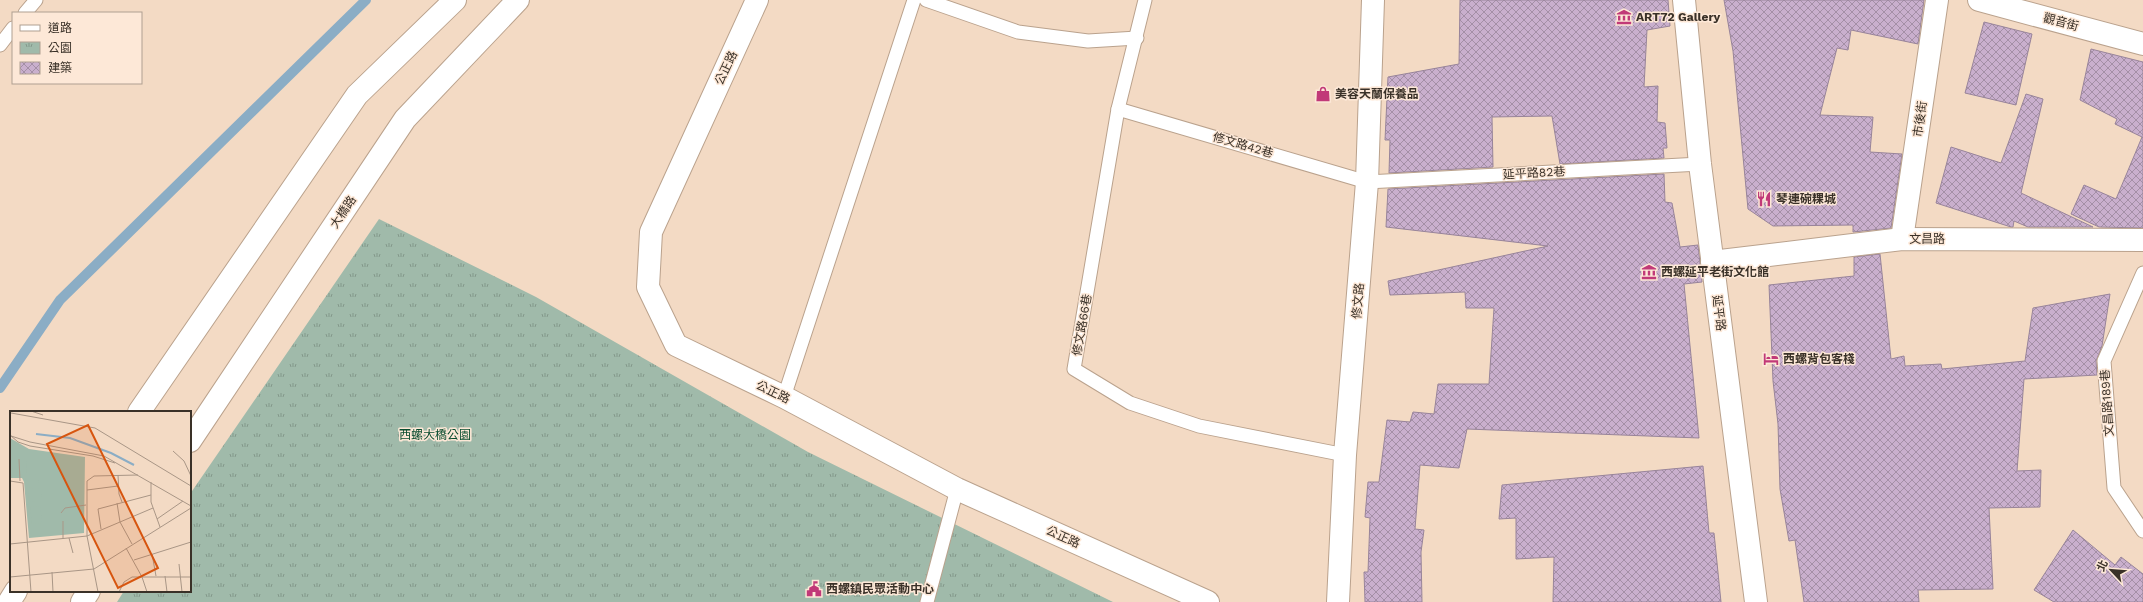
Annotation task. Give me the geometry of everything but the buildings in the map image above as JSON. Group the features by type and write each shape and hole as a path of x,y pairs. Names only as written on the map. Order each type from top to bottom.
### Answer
{"street":[{"path":"140,411 357,95 455,0"},
{"name":"大橋路","path":"191,439 405,119 518,0"},
{"name":"公正路","path":"757,0 651,232 648,287 676,345 784,397 957,489 1208,602"},
{"name":"修文路","path":"1338,602 1345,455 1368,182 1373,0"},
{"name":"延平路","path":"1684,0 1700,164 1756,602"},
{"name":"市後街","path":"1902,239 1937,0"},
{"name":"觀音街","path":"1979,0 2143,44"},
{"name":"文昌路","path":"1712,262 1902,239 2143,240"},
{"path":"9,602 15,592"},
{"path":"82,602 88,592"}],"lane":[{"path":"26,12 36,0"},
{"path":"784,397 914,0"},
{"path":"926,0 1018,32 1088,41 1137,38"},
{"name":"修文路66巷","path":"1145,0 1137,38 1118,109 1074,369 1130,403 1199,426 1345,455"},
{"path":"0,45 12,29"},
{"name":"修文路42巷","path":"1118,109 1368,182"},
{"name":"延平路82巷","path":"1368,182 1700,164"},
{"name":"文昌路189巷","path":"2143,274 2104,361 2114,488 2143,531"},
{"path":"927,602 957,489"}],"green space":[{"name":"西螺大橋公園","path":"379,219 536,297 808,452 1113,602 117,602 123,592 191,592 191,493"}],"waterway":[{"path":"0,388 60,300 366,0"}],"place":[{"name":"ART72 Gallery","path":"1624,17"},
{"name":"美容天蘭保養品","path":"1323,94"},
{"name":"琴連碗粿城","path":"1764,199"},
{"name":"西螺延平老街文化館","path":"1649,272"},
{"name":"西螺背包客棧","path":"1771,359"},
{"name":"西螺鎮民眾活動中心","path":"814,589"}]}
